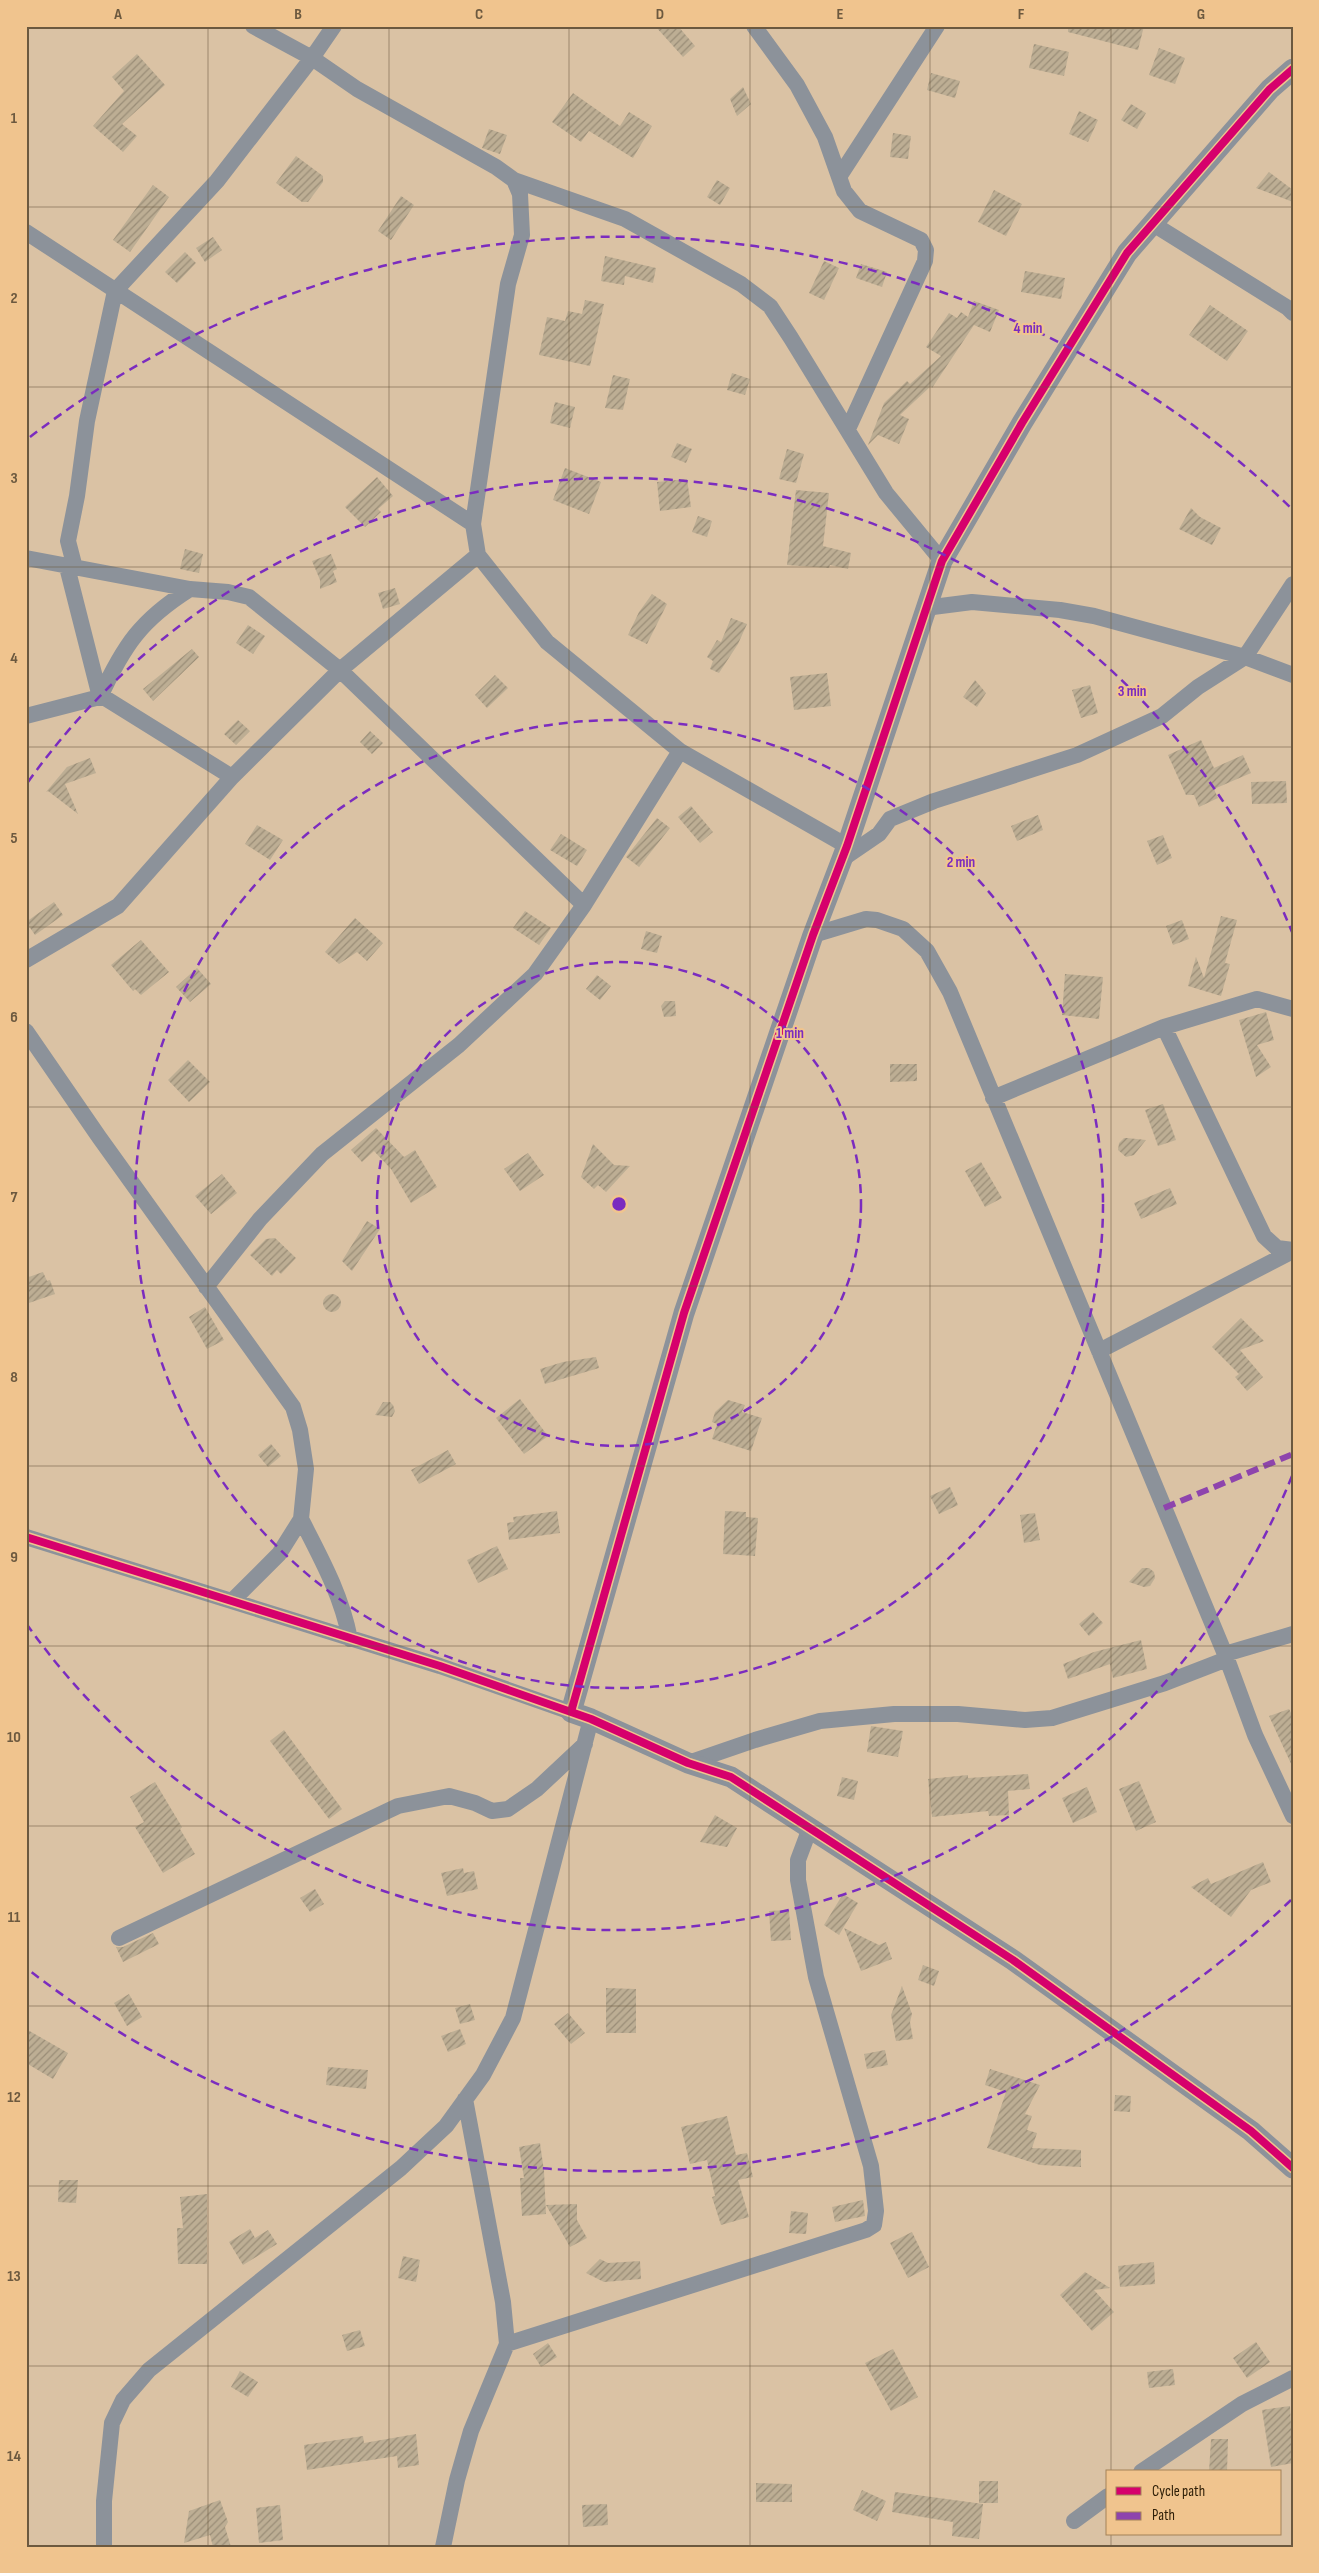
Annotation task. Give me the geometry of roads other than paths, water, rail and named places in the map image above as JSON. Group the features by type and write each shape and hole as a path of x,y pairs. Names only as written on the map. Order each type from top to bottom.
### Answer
{"street":[{"path":"253,26 312,58 357,89 496,167 514,180 625,219 741,284 770,306 886,493 942,561"},
{"path":"100,697 71,567 68,541 77,496 87,421 115,291 216,181 312,58 334,26"},
{"path":"754,26 797,84 825,137 844,191 860,211 921,240 926,250 926,262 848,429"},
{"path":"839,177 937,26"},
{"path":"571,1712 684,1313 813,935 844,853 924,608 942,561 1022,423 1127,253 1270,89 1293,69"},
{"path":"514,180 520,194 522,234 508,284 473,524 478,555 547,642 680,751 844,853"},
{"path":"1153,224 1288,308 1293,313"},
{"path":"26,232 473,524"},
{"path":"31,559 56,550 68,541"},
{"path":"26,960 118,906 232,777 340,670 478,555"},
{"path":"31,559 190,589 228,592 249,597 340,670 584,905"},
{"path":"844,853 879,834 890,819 934,800 1077,755 1162,716 1198,687 1245,657 1293,584"},
{"path":"100,697 118,659 138,630 162,607 190,589"},
{"path":"924,608 972,602 1060,610 1094,616 1245,657 1293,675"},
{"path":"26,716 100,697 112,701 232,777"},
{"path":"206,1287 260,1220 322,1154 459,1045 535,974 584,905 680,751"},
{"path":"813,935 866,920 877,920 903,929 927,951 950,992 1226,1656 1255,1735 1293,1816"},
{"path":"993,1098 1164,1027 1257,998 1293,1009"},
{"path":"1164,1027 1264,1236 1277,1248 1293,1251"},
{"path":"26,1031 293,1407 300,1430 306,1469 301,1519 279,1554 233,1600"},
{"path":"1098,1351 1293,1251"},
{"path":"301,1519 344,1608 350,1639"},
{"path":"26,1537 440,1666 591,1719 688,1763 731,1777 1021,1966 1250,2131 1293,2168"},
{"path":"688,1763 755,1740 820,1721 894,1714 958,1714 1025,1720 1052,1718 1166,1683 1226,1656 1293,1634"},
{"path":"104,2547 104,2501 112,2423 123,2400 149,2370 401,2168 446,2126 482,2075 513,2018 591,1719"},
{"path":"119,1938 398,1806 449,1796 475,1803 492,1811 508,1810 536,1789 585,1744"},
{"path":"507,2344 866,2230 874,2225 876,2211 871,2166 816,1977 798,1880 798,1860 810,1828"},
{"path":"443,2547 457,2480 471,2431 507,2344 503,2302 465,2099"},
{"path":"1144,2470 1242,2404 1293,2378"},
{"path":"1074,2521 1106,2497"}]}
